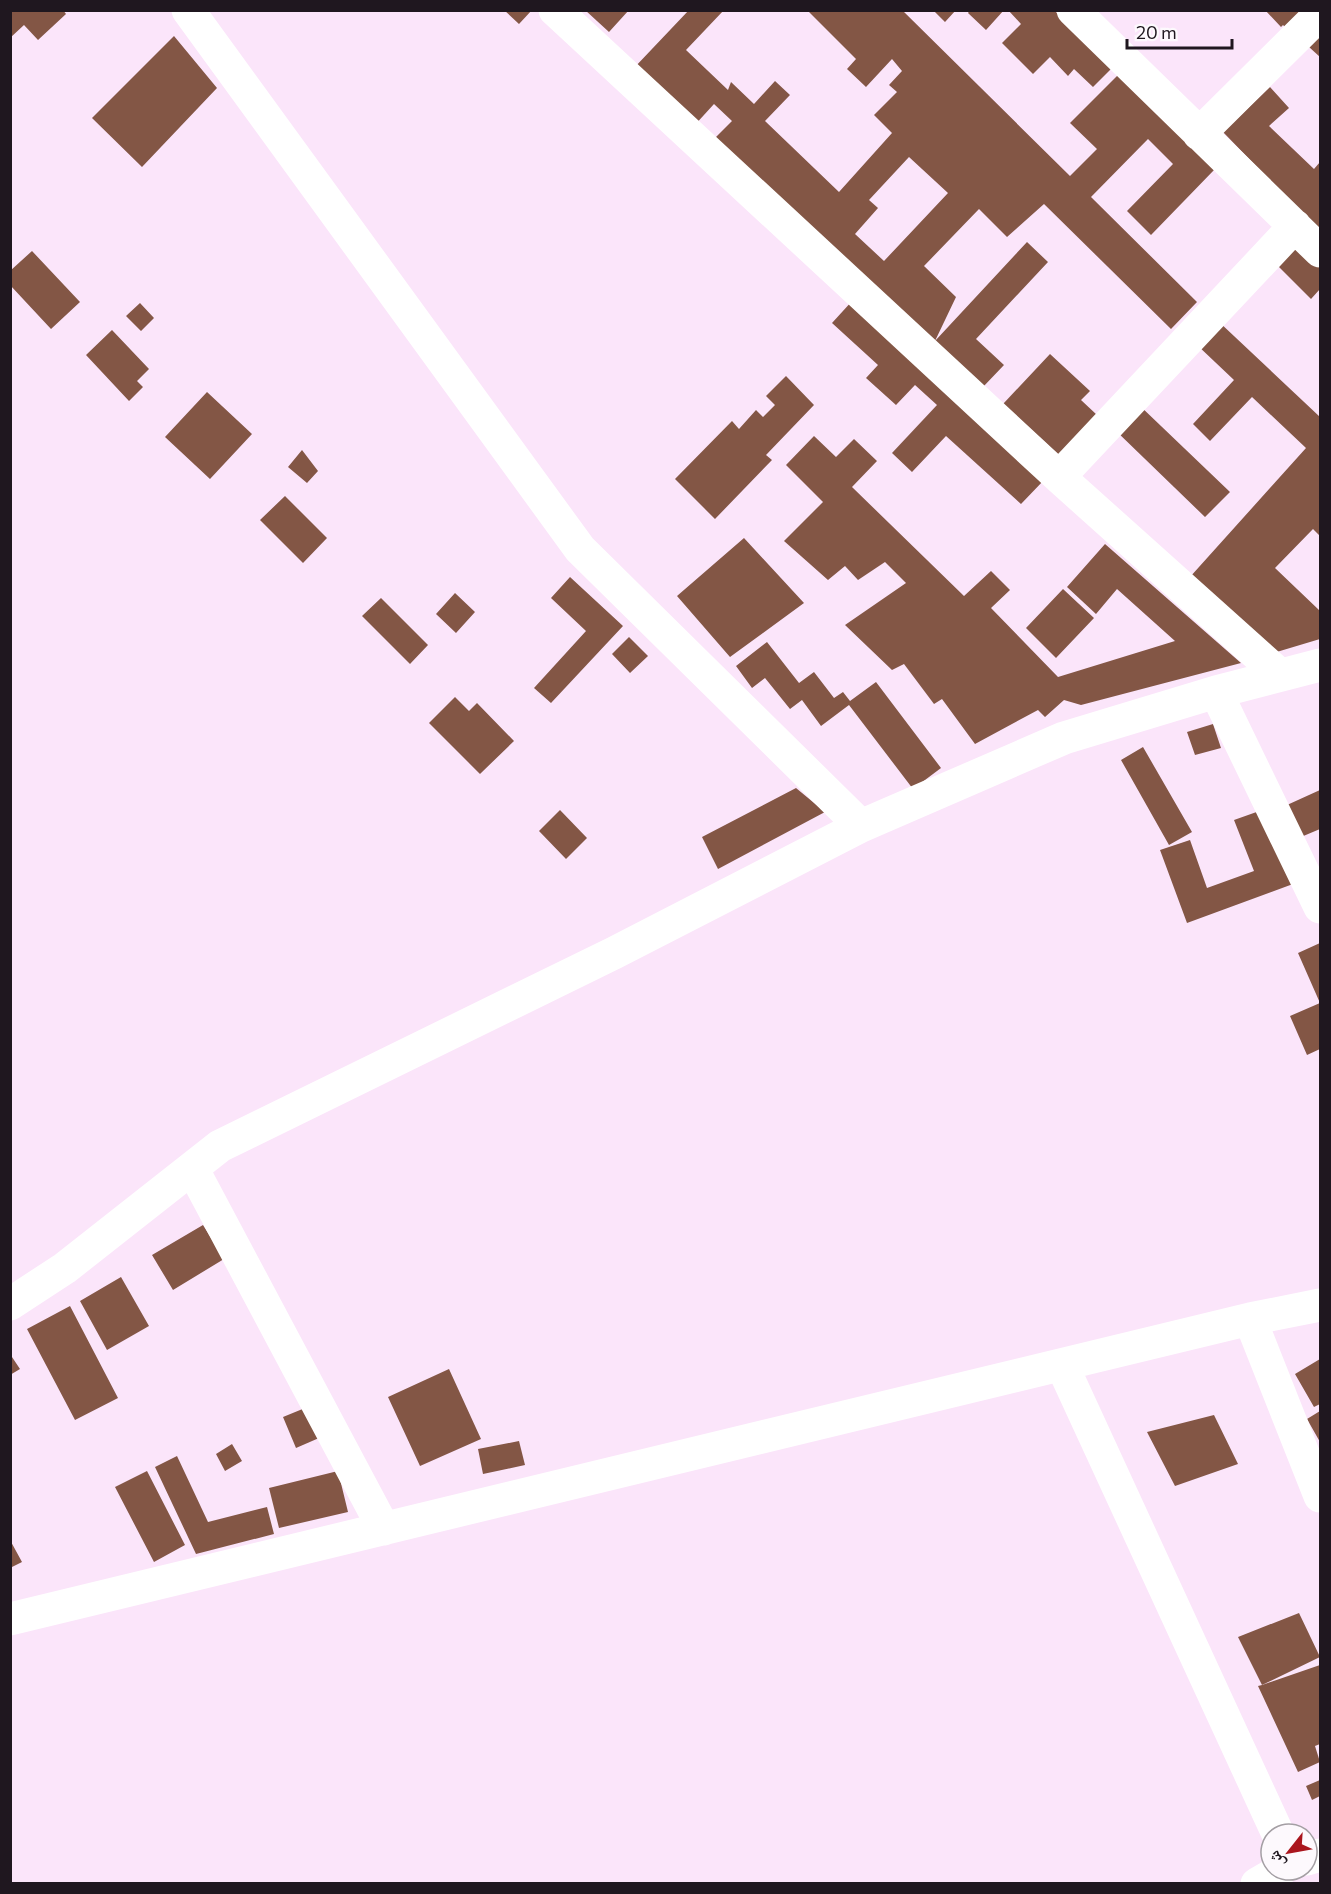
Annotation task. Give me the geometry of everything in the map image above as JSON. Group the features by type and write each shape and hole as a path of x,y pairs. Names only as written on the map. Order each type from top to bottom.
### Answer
{"street":[{"path":"188,10 580,549 861,826"},
{"path":"555,10 1059,477 1280,675"},
{"path":"1073,10 1320,251"},
{"path":"1199,135 1320,14"},
{"path":"1059,477 1295,226"},
{"path":"10,1304 65,1268 220,1146 615,953 861,826 1064,738 1216,692 1320,664"},
{"path":"1216,692 1320,907"},
{"path":"192,1168 384,1529"},
{"path":"10,1619 1250,1319 1320,1305"},
{"path":"1250,1319 1320,1496"},
{"path":"1062,1365 1272,1822"}],"building":[{"path":"10,10 63,10 66,14 38,40 24,25 10,38"},
{"path":"504,10 532,10 519,24"},
{"path":"585,10 629,10 609,32"},
{"path":"689,10 724,10 686,50 728,90 731,82 754,104 775,81 790,95 765,121 839,192 892,133 874,115 897,92 889,85 902,71 892,59 866,87 847,69 856,59 807,10 902,10 1070,176 1097,149 1070,123 1119,74 1215,169 1151,235 1127,211 1173,164 1148,139 1091,197 1197,302 1171,329 1044,204 1007,237 979,209 924,266 956,297 935,341 715,138 732,121 714,104 693,127 633,69","holes":["909,157 948,193 884,261 855,234 878,208 869,200"]},
{"path":"933,10 956,10 945,22"},
{"path":"970,10 1004,10 986,30 968,13"},
{"path":"1008,10 1054,10 1112,68 1093,87 1074,69 1068,76 1050,57 1033,74 1002,43 1021,24"},
{"path":"1265,10 1312,10 1289,31 1283,25 1281,27"},
{"path":"1320,34 1320,57 1309,47"},
{"path":"174,36 217,88 142,167 92,118"},
{"path":"1270,87 1289,108 1269,126 1314,169 1320,162 1320,232 1223,132"},
{"path":"1027,242 1048,262 976,339 1004,365 983,387 935,341"},
{"path":"1298,242 1320,265 1320,289 1311,299 1276,264"},
{"path":"32,251 80,302 51,329 10,285 10,271"},
{"path":"853,300 1045,479 1021,504 946,436 912,472 892,453 937,405 915,385 896,405 866,378 878,365 832,323"},
{"path":"140,303 154,318 141,331 126,316"},
{"path":"1218,321 1320,417 1320,536 1313,529 1275,568 1319,610 1320,608 1320,639 1270,654 1190,577 1306,448 1252,397 1210,441 1193,424 1234,380 1196,344"},
{"path":"112,330 149,369 137,381 143,387 129,401 86,355"},
{"path":"1050,354 1090,391 1081,400 1097,415 1060,456 1003,404"},
{"path":"786,376 814,405 766,455 772,460 715,519 675,479 732,421 739,429 756,410 763,417 775,405 766,396"},
{"path":"207,392 252,434 210,479 165,437"},
{"path":"1138,404 1230,492 1205,517 1114,429"},
{"path":"814,436 836,457 854,439 877,461 852,487 964,596 991,571 1010,590 991,608 1058,677 1175,641 1117,589 1096,614 1067,587 1105,544 1241,663 1081,705 1064,700 1045,717 1038,710 975,744 942,699 934,704 904,664 892,670 845,625 906,583 885,562 858,580 845,566 828,580 784,541 823,502 786,465"},
{"path":"302,450 318,471 307,483 288,467"},
{"path":"285,496 327,538 303,563 260,520"},
{"path":"744,538 804,603 730,657 677,596"},
{"path":"570,577 623,626 551,703 534,688 586,631 551,598"},
{"path":"1063,589 1094,618 1056,658 1026,628"},
{"path":"455,593 475,612 456,633 436,614"},
{"path":"381,598 428,645 410,664 362,616"},
{"path":"629,637 648,656 630,673 612,654"},
{"path":"767,642 799,683 814,672 834,698 843,692 850,701 876,682 941,768 913,789 849,705 821,726 802,700 790,709 765,678 752,688 736,666"},
{"path":"455,697 469,711 477,703 514,741 480,774 429,723"},
{"path":"1213,724 1221,748 1195,755 1187,732"},
{"path":"1143,747 1192,832 1169,845 1121,760"},
{"path":"796,788 825,812 718,869 702,837"},
{"path":"1320,790 1320,829 1301,837 1287,805"},
{"path":"1265,809 1293,884 1187,923 1160,850 1190,840 1207,888 1254,871 1234,820"},
{"path":"560,810 587,838 566,859 539,831"},
{"path":"1320,943 1320,1003 1298,953"},
{"path":"1320,1003 1320,1049 1307,1055 1290,1016"},
{"path":"203,1225 224,1259 173,1290 152,1255"},
{"path":"121,1277 149,1326 107,1350 80,1301"},
{"path":"70,1306 118,1398 75,1420 27,1329"},
{"path":"10,1354 20,1369 10,1375"},
{"path":"1320,1359 1320,1404 1314,1407 1295,1374"},
{"path":"449,1369 481,1439 420,1466 388,1397"},
{"path":"305,1408 319,1438 296,1448 283,1417"},
{"path":"1320,1411 1320,1442 1307,1419"},
{"path":"1214,1415 1238,1464 1175,1486 1147,1432"},
{"path":"519,1441 525,1465 483,1474 478,1449"},
{"path":"232,1444 242,1461 225,1471 216,1454"},
{"path":"177,1456 208,1522 267,1507 274,1534 196,1554 155,1467"},
{"path":"147,1471 185,1545 154,1562 115,1487"},
{"path":"338,1471 348,1512 279,1528 269,1488"},
{"path":"10,1540 22,1562 10,1568"},
{"path":"1299,1613 1320,1657 1262,1685 1238,1637"},
{"path":"1320,1665 1320,1744 1315,1746 1320,1762 1298,1772 1258,1686"},
{"path":"1320,1780 1320,1796 1312,1800 1306,1786"}]}
